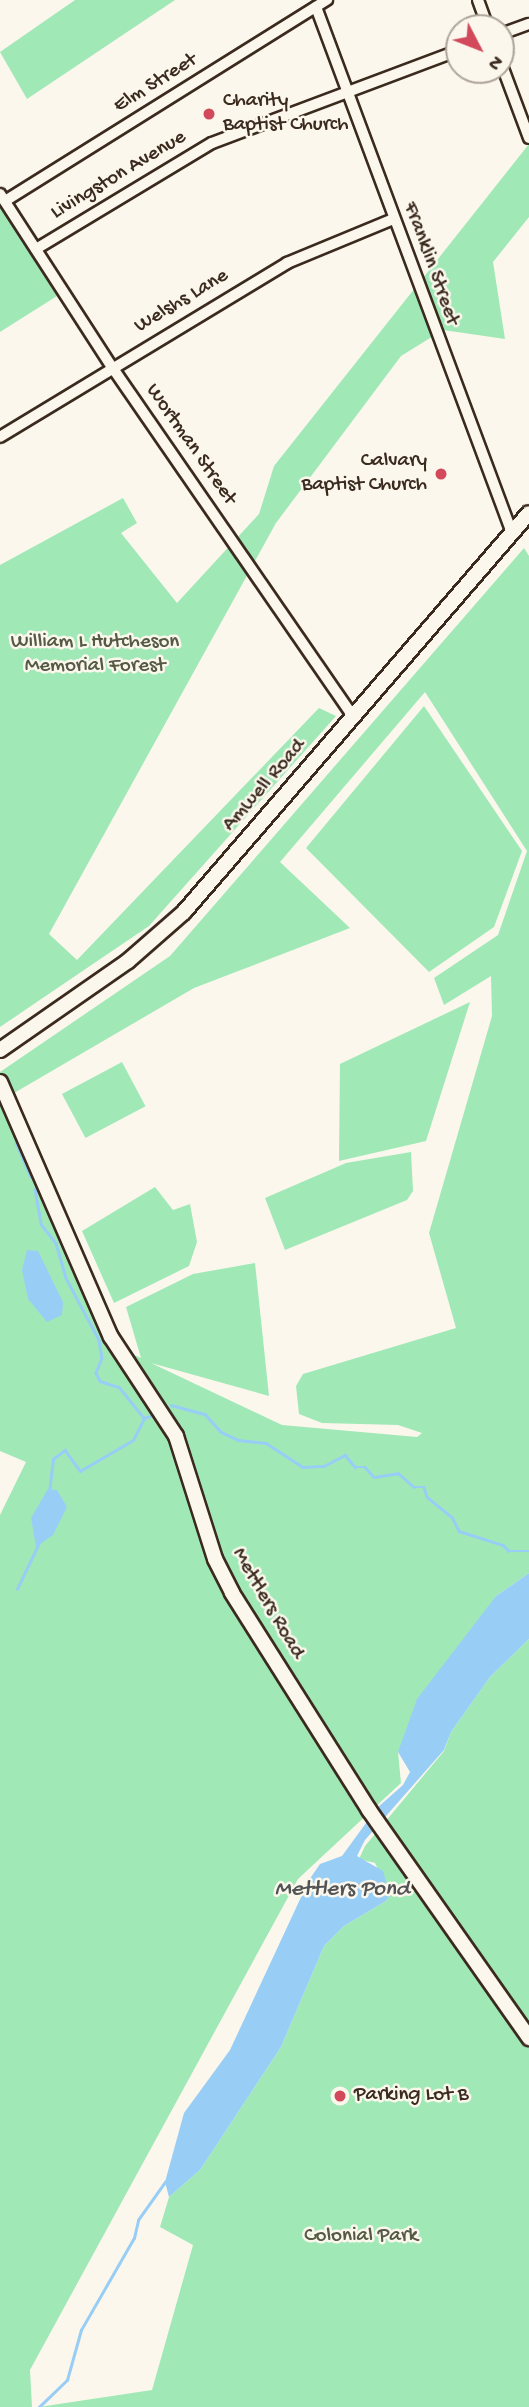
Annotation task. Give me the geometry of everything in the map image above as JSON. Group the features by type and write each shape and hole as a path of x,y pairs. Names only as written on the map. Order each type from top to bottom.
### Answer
{"street":[{"name":"Elm Street","path":"3,197 327,0"},
{"name":"Franklin Street","path":"316,7 512,533"},
{"name":"Livingston Avenue","path":"36,249 205,146 445,55"},
{"path":"509,84 529,138"},
{"name":"Wortman Street","path":"3,197 112,367 353,716"},
{"name":"Welshs Lane","path":"0,437 287,263 393,219"},
{"name":"Amwell Road","path":"0,1050 165,930 529,513"},
{"name":"Mettlers Road","path":"0,1082 111,1337 176,1436 220,1572 369,1810 529,2038"}],"green space":[{"path":"75,0 175,0 27,99 0,52"},
{"name":"William L Hutcheson Memorial Forest","path":"529,144 529,217 493,262 505,339 443,330 401,356 276,523 49,934 77,960 319,708 336,716 149,926 0,1027 0,565 123,498 137,523 121,533 177,603 259,514 274,466"},
{"path":"0,207 57,296 0,332"},
{"path":"524,548 529,556 529,1573 496,1596 398,1752 401,1783 298,1879 30,2370 32,2407 0,2407 0,1515 26,1462 0,1451 0,1072 170,956","holes":["425,692 527,851 498,935 434,978 444,1005 491,976 492,1016 429,1233 456,1328 303,1374 296,1386 299,1414 322,1423 398,1425 422,1433 417,1437 282,1425 151,1363 269,1396 255,1263 193,1274 126,1307 141,1358 117,1347 9,1096 194,988 350,928 280,862"]},
{"path":"424,706 522,851 494,927 429,972 306,848"},
{"path":"470,1002 426,1141 339,1161 340,1064"},
{"path":"122,1062 145,1106 85,1138 62,1094"},
{"path":"411,1152 413,1191 407,1200 285,1250 265,1198 346,1163"},
{"path":"155,1187 173,1210 190,1204 197,1242 189,1266 114,1303 82,1231"},
{"name":"Colonial Park","path":"529,1639 529,2407 39,2407 152,2390 193,2245 160,2227 169,2197 200,2170 281,2047 324,1946 344,1926 386,1901 390,1894 375,1863 359,1859 365,1846 444,1751 451,1732 490,1677"}],"water":[{"path":"27,1250 38,1251 63,1302 62,1315 47,1322 28,1299 22,1270"},
{"path":"48,1489 57,1490 67,1507 53,1535 36,1547 31,1518"},
{"name":"Mettlers Pond","path":"529,1573 529,1639 490,1677 451,1732 444,1750 365,1840 357,1856 383,1871 390,1895 386,1901 344,1926 324,1946 281,2047 200,2170 169,2197 165,2182 184,2113 230,2050 309,1880 320,1864 342,1856 377,1808 403,1785 410,1772 398,1752 417,1699 496,1596"}],"waterway":[{"path":"16,1142 31,1177"},
{"path":"35,1189 41,1224 56,1243 66,1278 99,1340 102,1358 96,1373 100,1381 119,1387 144,1418 153,1415"},
{"path":"171,1405 205,1414 221,1432 238,1440 266,1443 303,1467 324,1466 345,1455 355,1467 365,1467 374,1477 398,1473 414,1487 424,1487 427,1497 452,1517 459,1531 503,1545 509,1551 529,1551"},
{"path":"49,1492 53,1459 65,1450 80,1471 133,1440 144,1418"},
{"path":"17,1589 39,1543"},
{"path":"39,2407 67,2380 81,2330 134,2238 138,2220 165,2182"}],"place":[{"name":"Charity Baptist Church","path":"209,114"},
{"name":"Calvary Baptist Church","path":"441,474"},
{"name":"Parking Lot B","path":"340,2096"}]}
